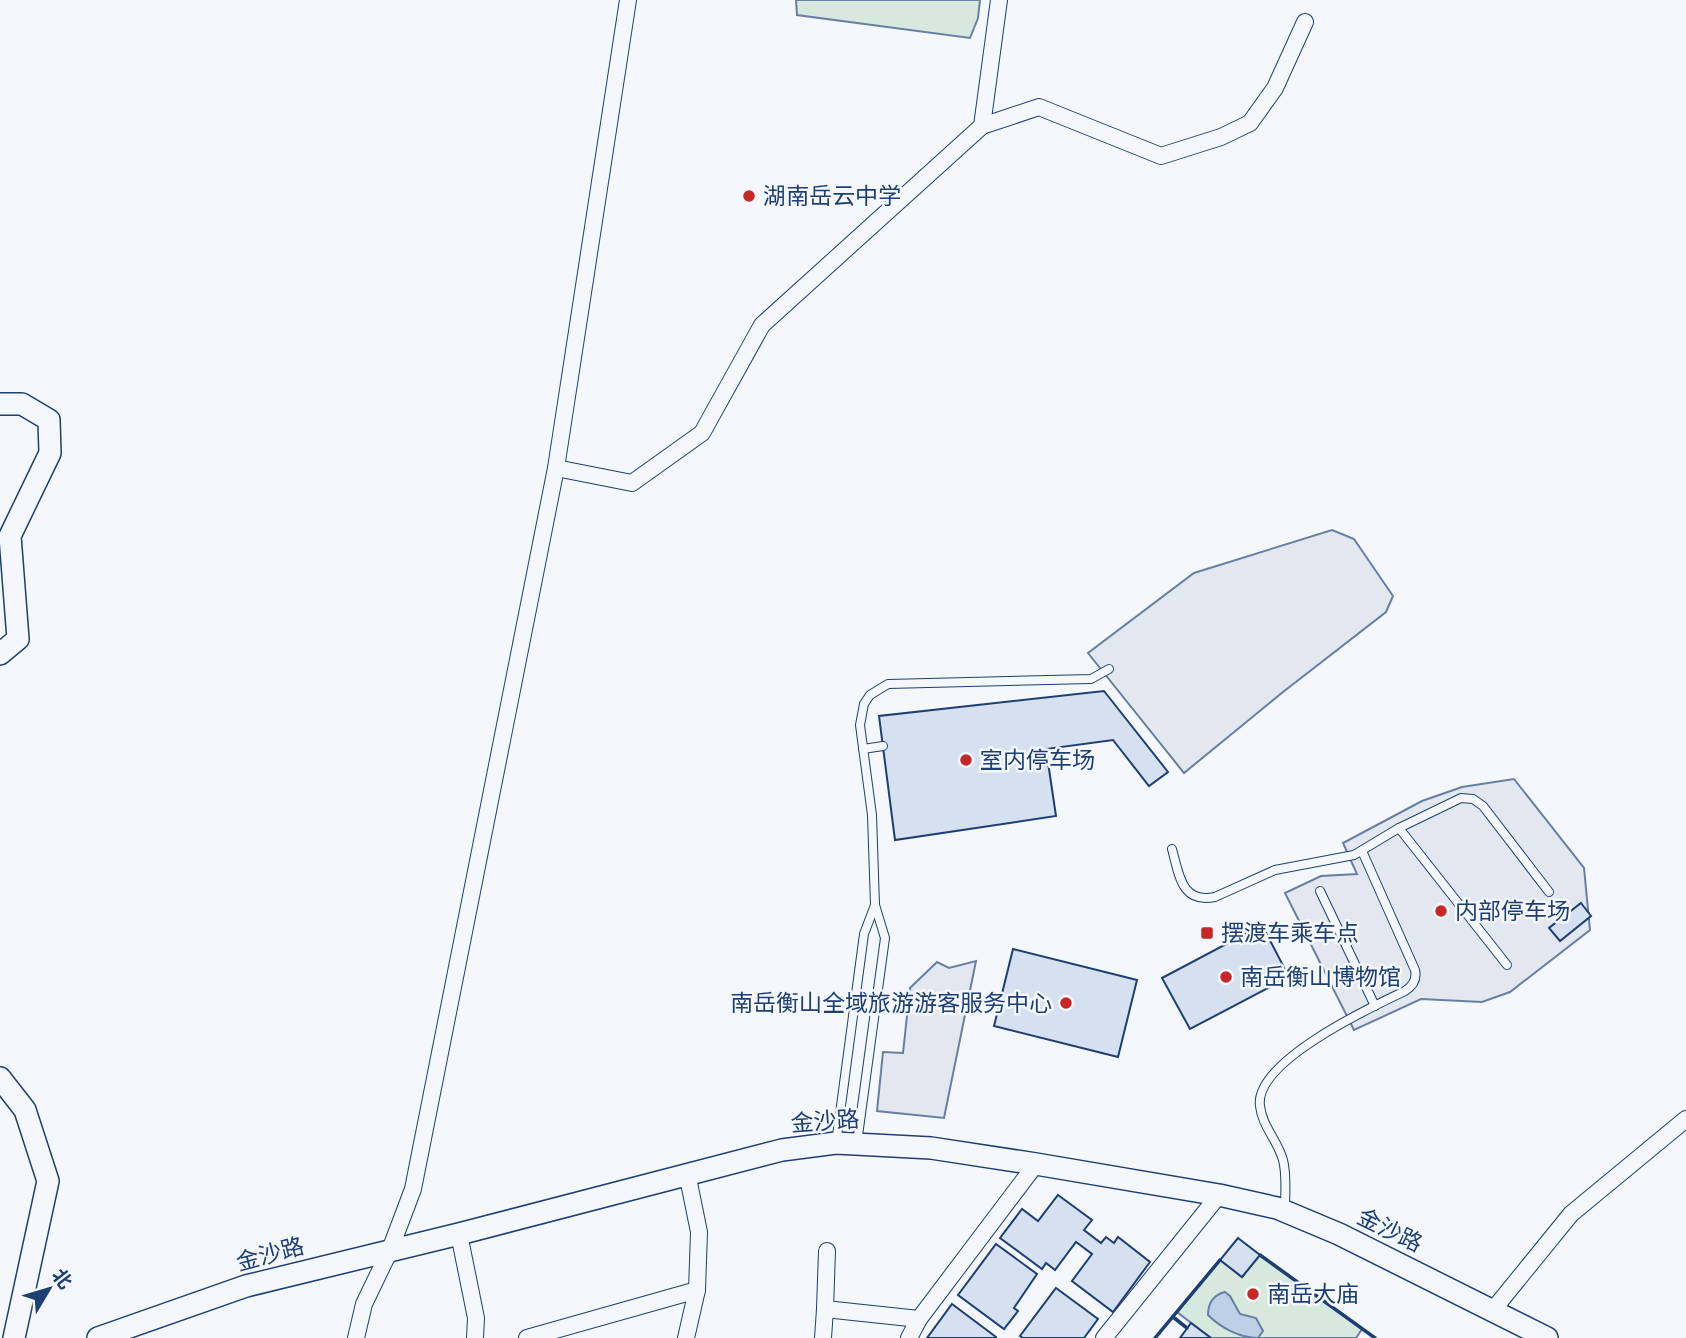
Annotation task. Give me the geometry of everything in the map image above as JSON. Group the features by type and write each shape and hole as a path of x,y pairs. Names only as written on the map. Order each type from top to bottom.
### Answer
{"main road":[{"path":"0,404 22,404 49,420 50,453 10,536 18,639 0,654"},
{"path":"0,1078 25,1110 48,1181 14,1338"},
{"name":"金沙路","path":"97,1338 246,1286 782,1150 846,1143 930,1148 1035,1164 1219,1195 1285,1211 1339,1234 1547,1338"}],"street":[{"path":"356,1338 364,1304 390,1250 413,1189 556,468 628,0"},
{"path":"982,126 999,0"},
{"path":"556,468 632,482 702,433 762,325 982,126 1039,107 1161,156 1221,137 1251,123 1275,89 1305,22"},
{"path":"1493,1310 1572,1214 1686,1119"},
{"path":"909,1338 919,1319 1035,1164"},
{"path":"686,1338 697,1290 699,1232 687,1173"},
{"path":"1104,1338 1219,1195"},
{"path":"459,1234 476,1318 475,1338"},
{"path":"823,1338 827,1251"},
{"path":"527,1338 697,1290"},
{"path":"825,1310 919,1319"}],"lane":[{"path":"846,1143 885,938 875,905 872,815 860,725 864,704 879,688 888,684 1091,679 1109,669"},
{"path":"863,749 883,746"},
{"path":"1171,849 1181,883 1188,893 1207,899 1275,870 1362,852 1399,828 1461,798 1473,799 1483,806 1549,892"},
{"path":"1399,828 1507,965"},
{"path":"1285,1211 1283,1159 1263,1119 1260,1094 1268,1080 1288,1060 1315,1039 1409,989 1416,974 1362,852"},
{"path":"1320,891 1375,1006"},
{"path":"846,1143 864,934 875,905"}],"shaded area":[{"path":"796,0 980,0 978,18 970,38 797,15"},
{"path":"1332,530 1354,539 1393,596 1386,612 1184,773 1088,653 1194,573"},
{"name":"内部停车场","path":"1514,779 1584,868 1590,930 1510,992 1482,1002 1421,999 1354,1030 1285,893 1321,876 1357,874 1343,843 1422,801 1462,787"},
{"path":"976,961 944,1118 877,1111 883,1052 903,1053 910,988 937,962 949,968"},
{"name":"南岳大庙","path":"1260,1255 1362,1329 1356,1338 1211,1338 1177,1312 1220,1260 1242,1277"}],"water":[{"path":"1225,1292 1240,1314 1256,1318 1263,1331 1258,1338 1231,1331 1208,1315 1212,1301"}],"building":[{"name":"室内停车场","path":"1104,691 1168,772 1149,786 1113,740 1046,749 1056,816 895,840 879,716"},
{"path":"1581,903 1591,916 1560,941 1549,928"},
{"name":"南岳衡山博物馆","path":"1262,925 1289,977 1190,1029 1162,978"},
{"name":"南岳衡山全域旅游游客服务中心","path":"1013,949 1137,980 1118,1057 994,1026"},
{"path":"1058,1195 1092,1220 1084,1230 1101,1243 1106,1237 1114,1243 1118,1237 1150,1262 1113,1312 1072,1281 1092,1254 1076,1242 1055,1270 1046,1263 1042,1269 1000,1238 1022,1209 1038,1221"},
{"path":"1238,1238 1260,1255 1242,1277 1220,1260"},
{"path":"996,1244 1037,1274 1014,1308 1018,1311 1004,1329 958,1295"},
{"path":"1056,1288 1098,1319 1084,1338 1020,1336"},
{"path":"952,1304 996,1337 996,1338 927,1338"},
{"path":"1191,1323 1211,1338 1180,1338"}],"wall":[{"path":"1260,1255 1375,1338"},
{"path":"1155,1338 1220,1260"},
{"path":"1173,1317 1187,1328"}],"place":[{"name":"湖南岳云中学","path":"749,196"},
{"name":"室内停车场","path":"966,760"},
{"name":"内部停车场","path":"1441,911"},
{"name":"摆渡车乘车点","path":"1207,933"},
{"name":"南岳衡山博物馆","path":"1226,977"},
{"name":"南岳衡山全域旅游游客服务中心","path":"1066,1003"},
{"name":"南岳大庙","path":"1253,1294"}]}
